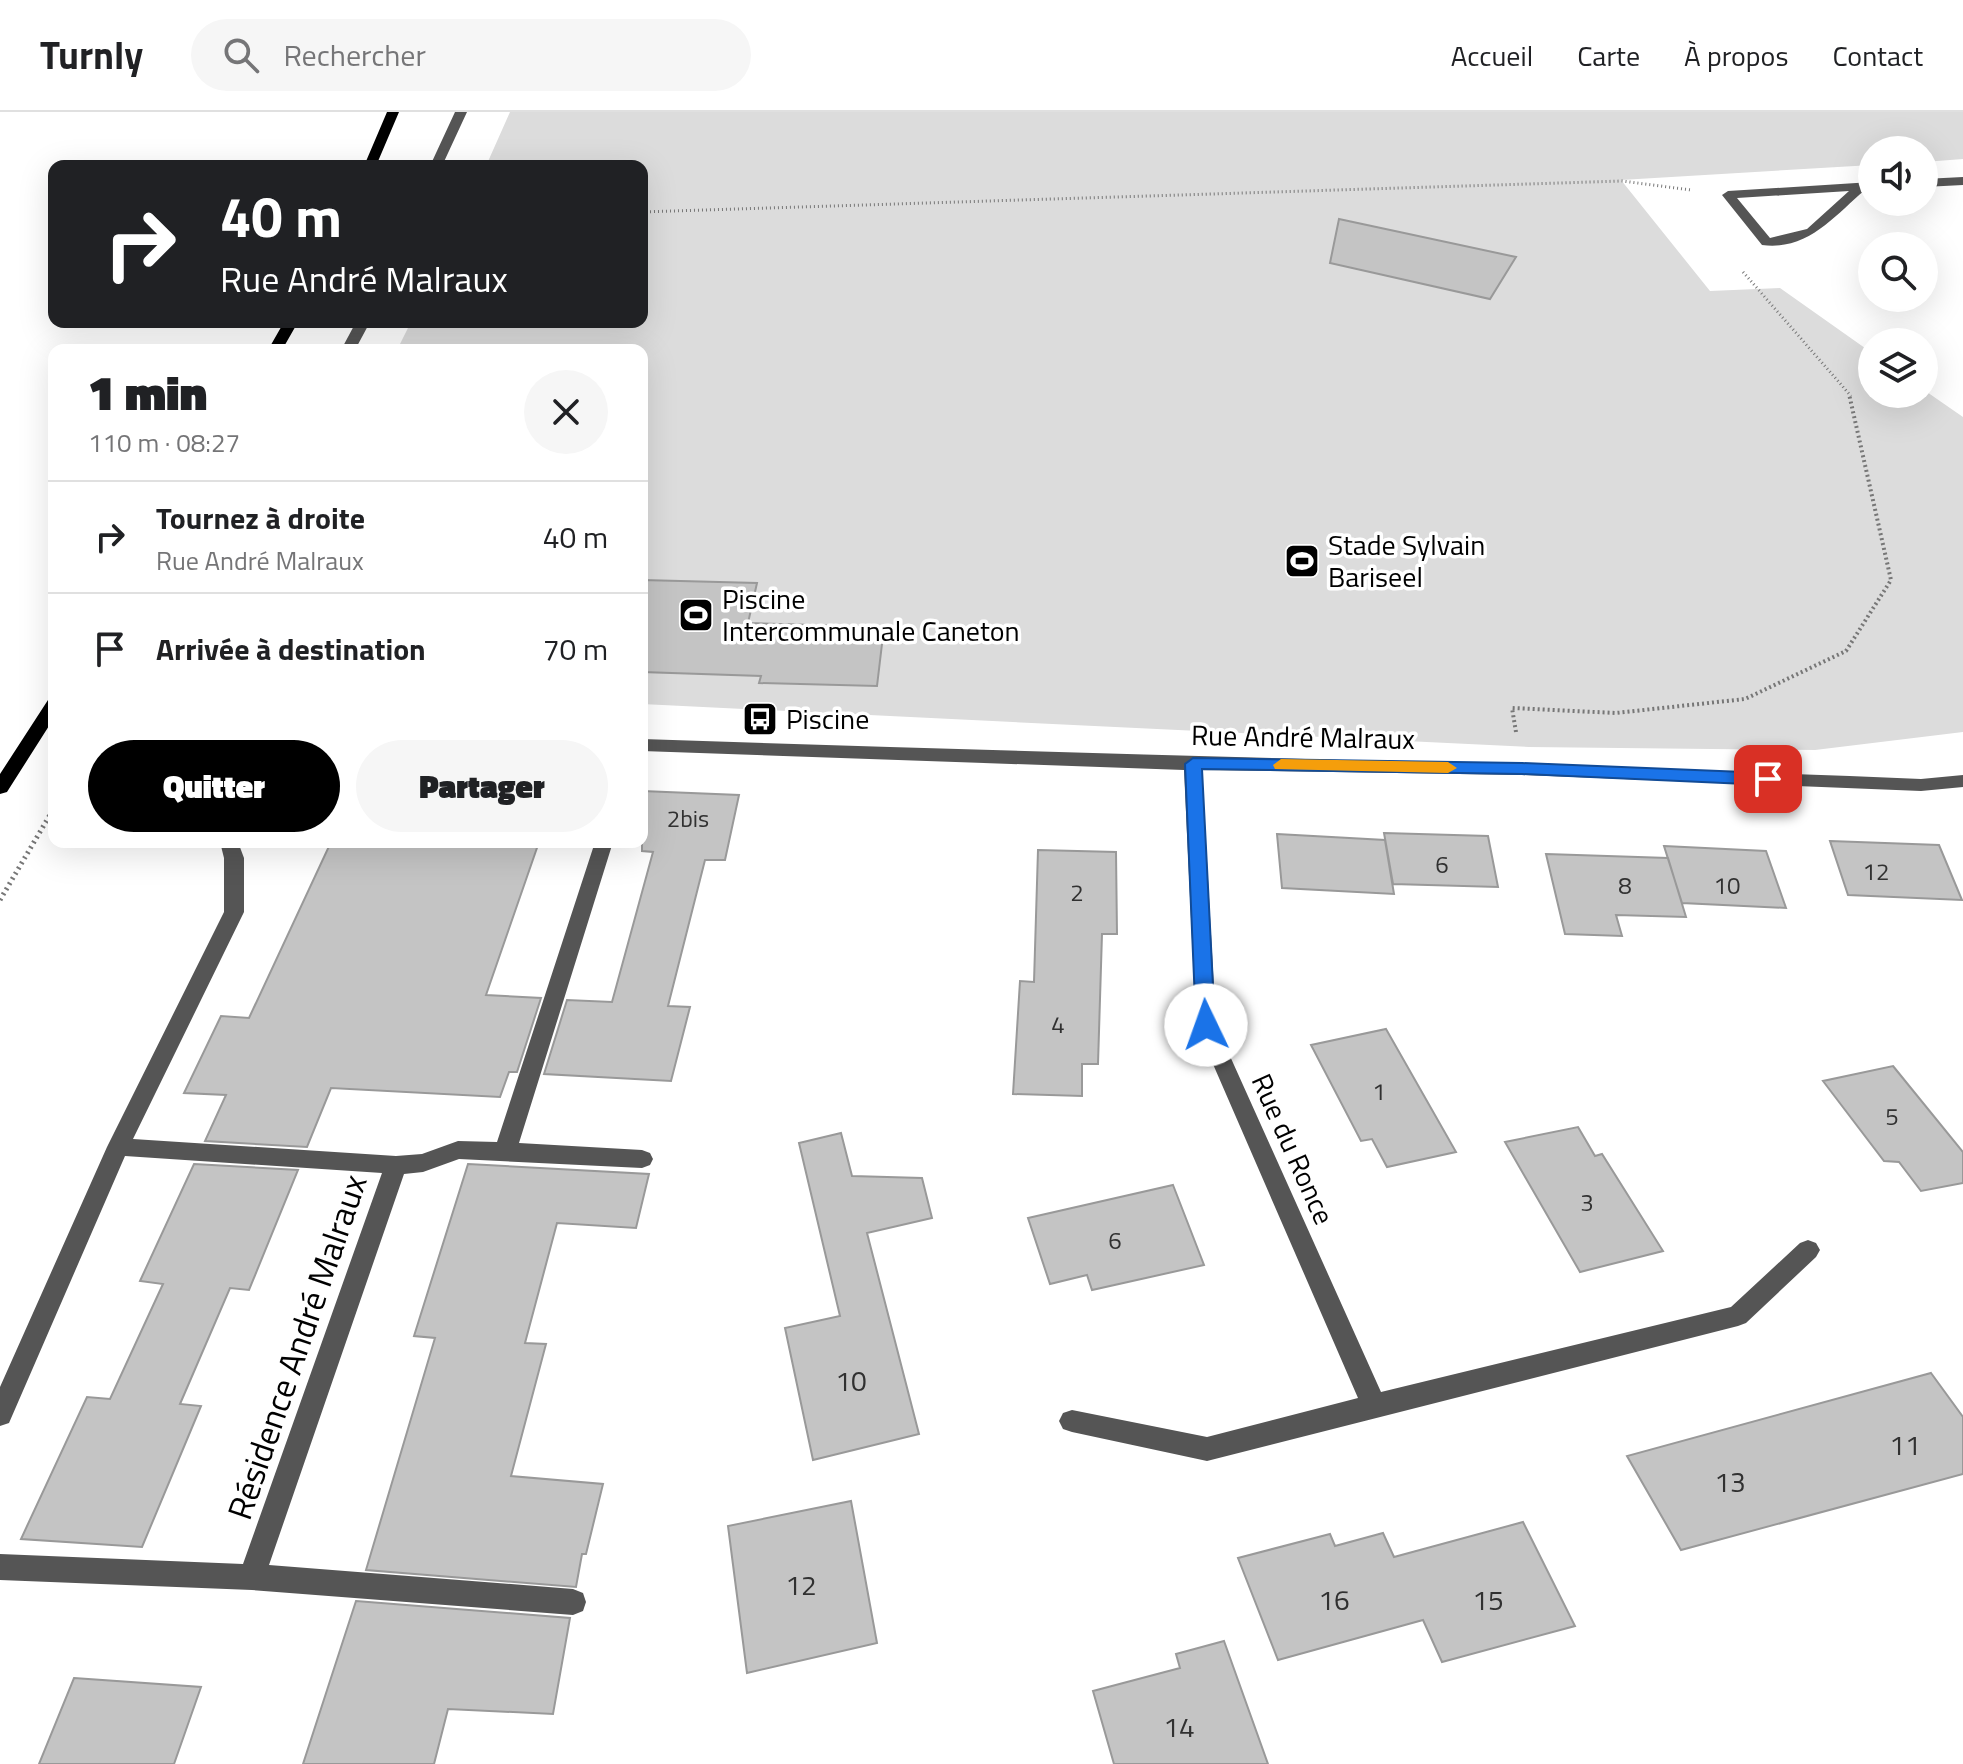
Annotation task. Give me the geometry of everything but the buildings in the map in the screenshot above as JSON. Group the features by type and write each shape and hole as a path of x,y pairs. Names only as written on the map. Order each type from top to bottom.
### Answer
{"main road":[{"path":"373,160 393,112"},
{"path":"0,788 48,713"}],"street":[{"path":"439,160 461,112"},
{"path":"1938,183 1963,181"},
{"path":"1728,195 1858,187"},
{"path":"1728,195 1767,242 1786,241 1817,231 1840,203 1858,192"},
{"name":"Rue André Malraux","path":"648,745 1193,764 1522,769 1921,785 1963,781"},
{"name":"Rue du Ronce","path":"1193,764 1206,1025 1374,1405"},
{"path":"0,1415 118,1147 234,912 234,858 231,848"},
{"path":"505,1151 602,848"},
{"name":"Résidence André Malraux","path":"118,1147 396,1165 252,1577"},
{"path":"396,1165 423,1163 458,1150 642,1159"},
{"path":"1072,1421 1207,1449 1738,1316 1808,1250"},
{"path":"0,1567 252,1577 573,1602"}],"path":[{"path":"648,212 1622,181 1728,195"},
{"path":"1522,769 1512,708 1616,713 1745,699 1846,651 1891,580 1851,396 1743,272"},
{"path":"0,900 48,818"}],"shaded area":[{"name":"Stade Sylvain Bariseel","path":"510,112 1963,112 1963,159 1938,161 1938,136 1858,136 1858,166 1621,180 1710,291 1780,288 1858,343 1858,408 1938,408 1938,400 1963,417 1963,732 1815,750 1529,747 648,704 648,344 400,344 408,328 648,328 648,160 489,160"}],"slow traffic":[{"path":"1281,765 1448,768"}],"place":[{"name":"Stade Sylvain Bariseel","path":"1302,561"},
{"name":"Piscine Intercommunale Caneton","path":"696,615"},
{"name":"Piscine","path":"760,719"}],"route":[{"path":"1206,1025 1193,764 1522,769 1768,779"}]}
